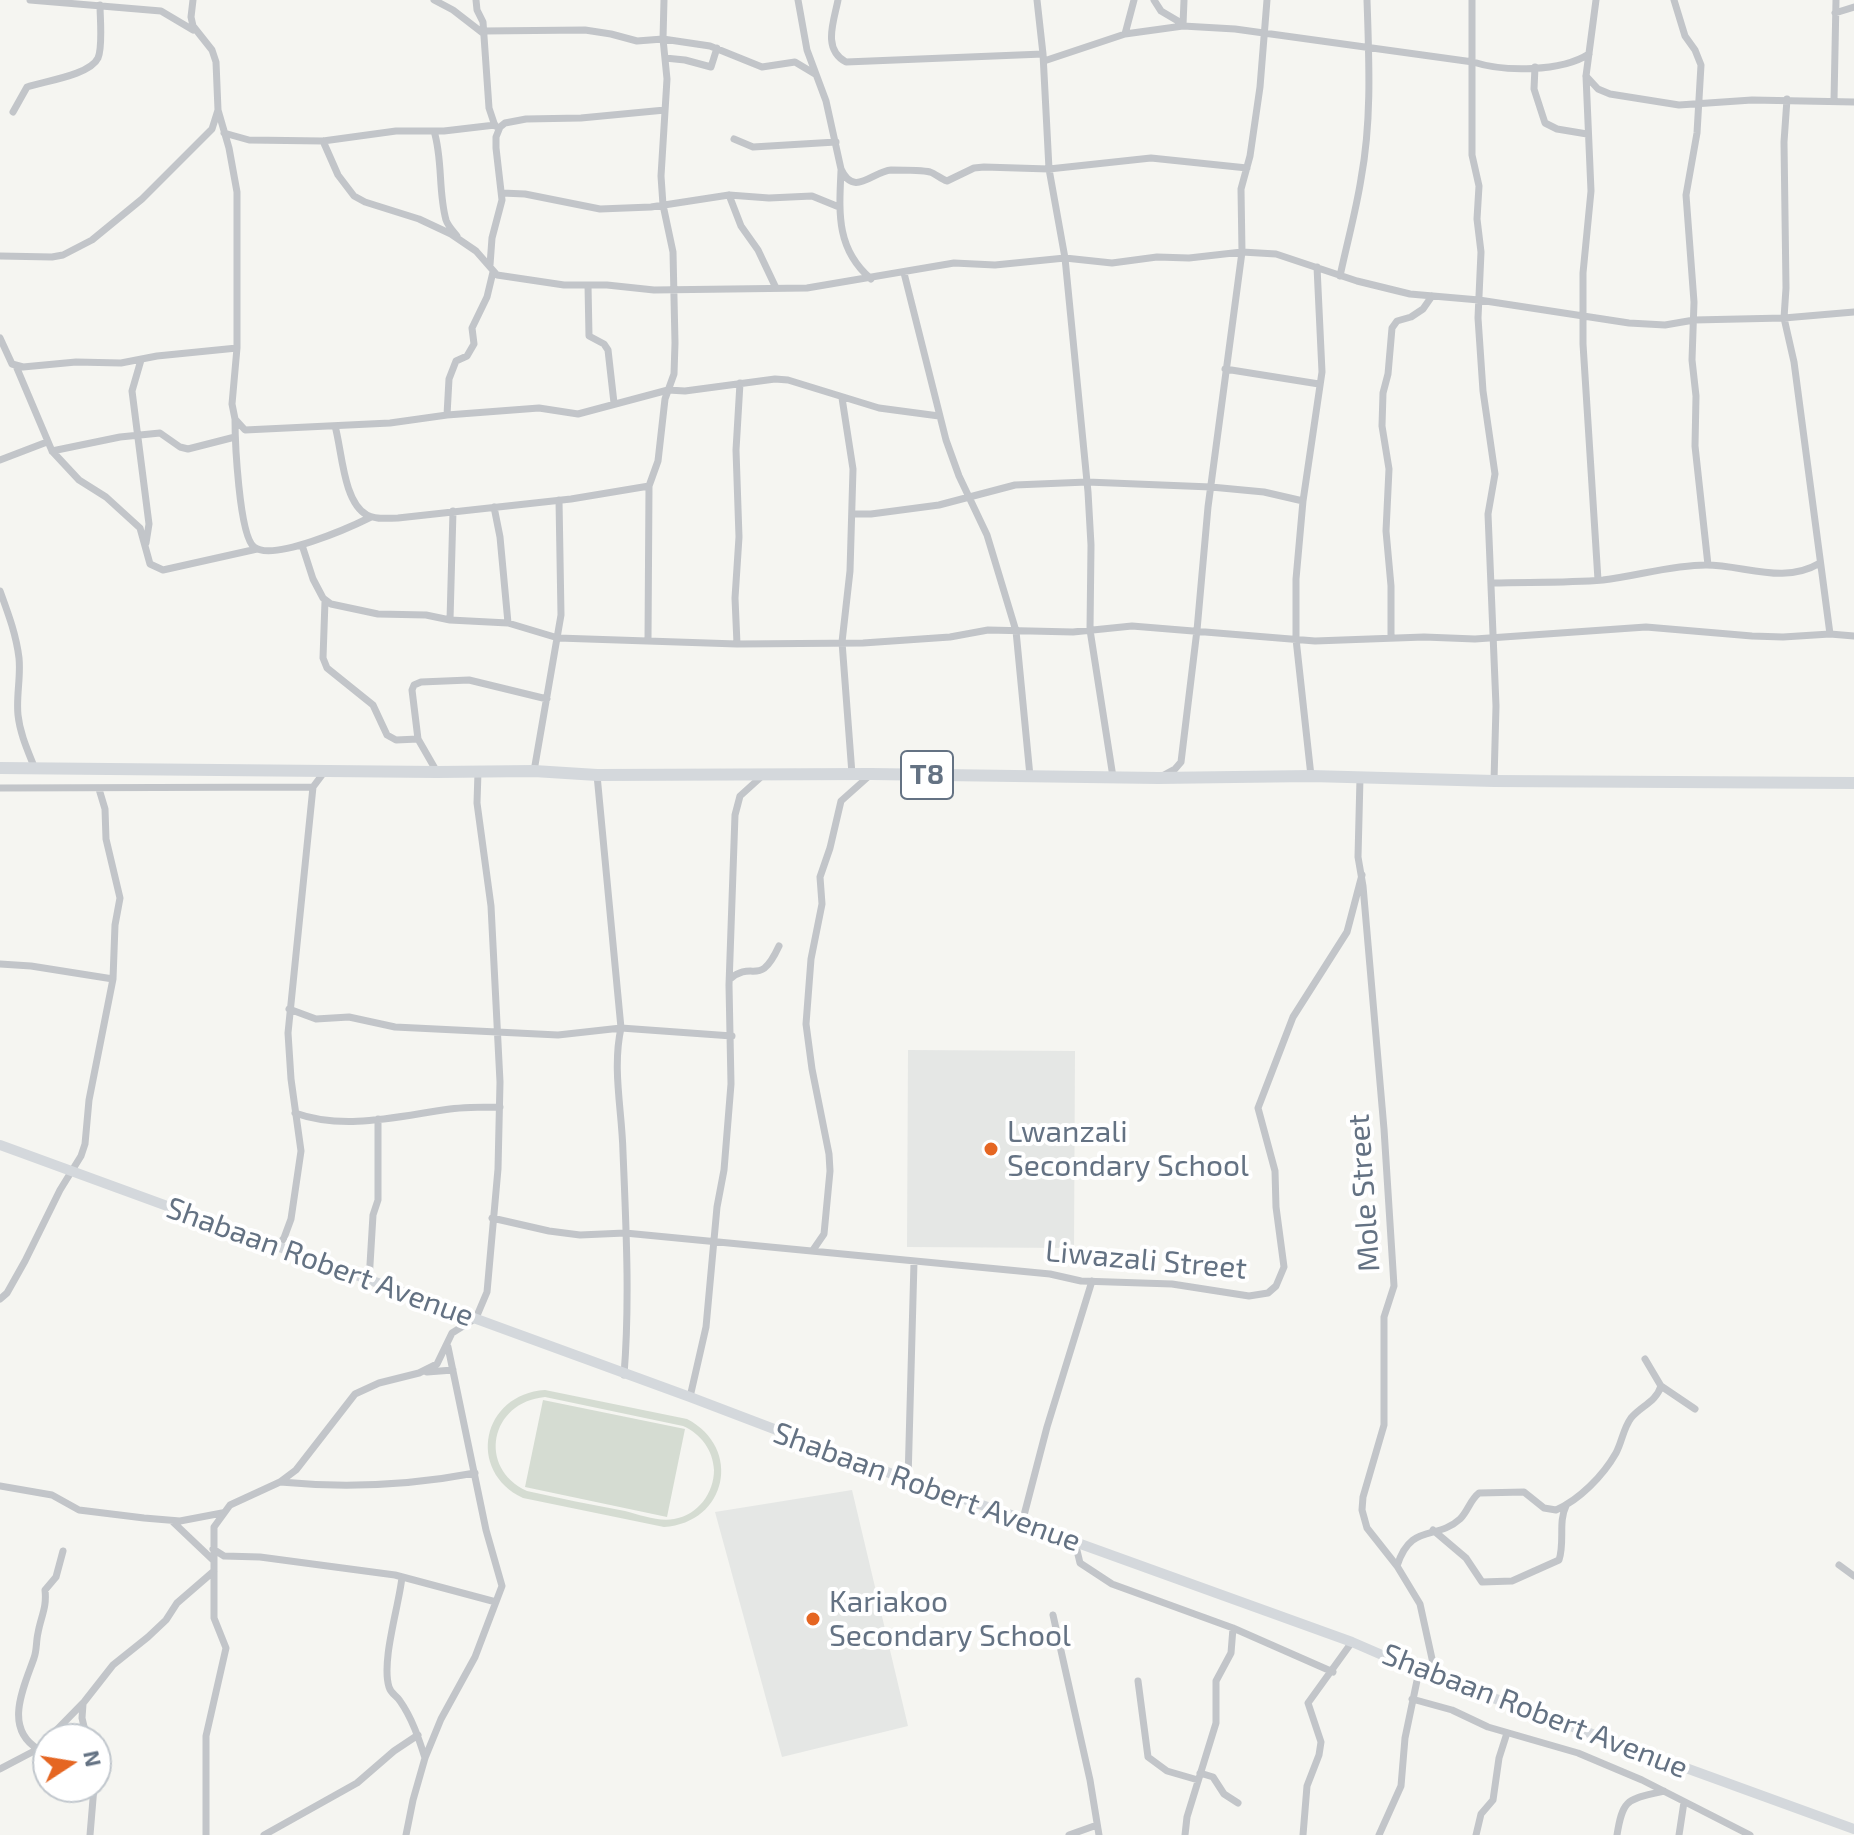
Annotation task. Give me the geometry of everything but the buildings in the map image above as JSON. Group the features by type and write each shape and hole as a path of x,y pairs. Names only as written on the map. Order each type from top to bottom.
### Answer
{"highway":[{"name":"T8","path":"0,768 534,771 597,775 1311,776 1494,781 1854,783"}],"street":[{"path":"0,256 63,255 104,232 202,140 216,122 218,110 216,62 212,50 198,34 161,11 30,0"},
{"path":"193,0 191,17 198,34"},
{"path":"434,0 484,32 575,30 637,41 663,39 717,48 762,67 796,62 815,74"},
{"path":"447,415 449,379 456,361 467,356 474,344 472,328 487,297 492,238 502,193 496,128 489,108 484,32 476,0"},
{"path":"648,640 649,486 658,461 668,390 675,366 673,252 663,205 661,176 665,110 664,0"},
{"path":"838,0 831,43 838,57 846,62 1044,57 1125,34 1183,25 1369,47 1497,68 1568,64 1589,54"},
{"path":"1037,0 1044,57 1049,169 1065,258 1087,482 1091,545 1090,630 1113,777"},
{"path":"1125,34 1134,0"},
{"path":"1154,0 1161,11 1183,25"},
{"path":"1183,25 1184,0"},
{"path":"1158,778 1181,762 1225,369 1242,252 1241,189 1260,87 1267,0"},
{"path":"1340,276 1362,177 1371,76 1367,0"},
{"path":"1472,0 1472,155 1479,186 1478,318 1483,391 1495,474 1488,514 1496,706 1494,781"},
{"path":"1596,0 1586,76 1591,202 1583,273 1583,316 1598,580"},
{"path":"1674,0 1685,36 1701,65 1697,133 1686,195 1694,320 1695,446 1708,565"},
{"path":"1834,101 1836,0"},
{"path":"798,1 841,169 851,181 867,181 890,170 932,172 947,181 974,168 1049,169 1151,158 1247,168"},
{"path":"13,112 27,87 82,71 95,62 99,52 100,5"},
{"path":"1835,13 1854,7"},
{"path":"665,58 711,67 717,48"},
{"path":"1535,67 1534,89 1545,123 1557,129 1587,134"},
{"path":"1586,76 1598,89 1610,94 1679,105 1787,99 1854,102"},
{"path":"1787,99 1784,130 1784,318 1794,362 1830,634"},
{"path":"218,110 237,192 237,348 232,404 238,487 246,529 257,549"},
{"path":"224,133 249,140 323,141 396,131 496,128 514,121 665,110"},
{"path":"434,131 439,150 440,188 446,220 458,238"},
{"path":"734,139 753,147 836,142"},
{"path":"323,141 338,175 354,196 419,219 458,238 502,277 564,285 673,290 827,286 954,263 995,265 1065,258 1112,263 1242,252 1276,254 1383,289 1649,325 1854,312"},
{"path":"841,169 839,207 842,232 853,262 871,279"},
{"path":"502,193 525,194 600,209 663,205 729,195 769,198 812,196 839,207"},
{"path":"729,195 741,226 758,250 776,288"},
{"path":"1311,776 1296,639 1296,579 1303,501 1322,365 1317,267"},
{"path":"904,273 939,416 968,496 987,535 1016,631 1030,776"},
{"path":"588,285 589,336 591,340 604,344 608,350 614,403"},
{"path":"1391,637 1386,531 1389,469 1382,426 1383,393 1392,328 1397,321 1423,309 1432,296"},
{"path":"0,338 16,366 52,451 79,480 106,497 140,528 150,564 163,570 257,549 302,545 371,517 398,518 559,500 649,486"},
{"path":"16,366 121,363 237,348"},
{"path":"141,360 132,391 149,524 145,547"},
{"path":"1225,369 1319,384"},
{"path":"235,419 241,428 251,431 390,423 539,408 578,414 668,390 694,391 740,383 788,380 842,398 902,412 939,416"},
{"path":"737,644 735,598 739,537 736,450 740,383"},
{"path":"842,398 851,450 852,514 842,642 852,774"},
{"path":"335,426 350,492 355,504 371,517"},
{"path":"52,451 160,433 188,449 235,437"},
{"path":"0,460 47,442"},
{"path":"852,514 908,510 1015,485 1087,482 1211,487 1264,492 1303,501"},
{"path":"534,771 558,638 562,591 559,500"},
{"path":"494,507 508,623"},
{"path":"450,620 453,511"},
{"path":"302,545 313,579 325,601 323,658 327,668 373,705 387,735 396,740 418,739"},
{"path":"1493,583 1598,580 1708,565 1774,574 1800,572 1820,563"},
{"path":"0,591 13,624 20,662 17,713 20,730 35,769"},
{"path":"325,601 366,613 508,623 558,638 737,644 842,642 950,637 988,630 1090,630 1132,626 1296,639 1492,638 1646,627 1752,636 1854,636"},
{"path":"437,772 418,739 414,685 469,680 547,699"},
{"path":"277,1247 291,1219 301,1151 288,1052 289,1009 301,921 313,787 325,771"},
{"path":"419,1373 437,1364 455,1331 476,1318 487,1292 492,1255 500,1107 498,1031 489,884 477,803 478,772"},
{"path":"690,1397 706,1327 717,1207 724,1170 732,1036 730,979 737,802 747,788 765,773"},
{"path":"813,1250 824,1234 830,1171 806,1024 811,959 822,904 820,877 841,801 871,774"},
{"path":"597,775 621,1028 616,1055 628,1308 624,1375"},
{"name":"Mole Street","path":"1360,778 1358,857 1384,1129 1394,1286 1384,1317 1384,1425 1362,1510 1367,1528 1397,1566 1420,1604 1436,1677"},
{"path":"0,788 313,787"},
{"path":"0,1299 7,1293 25,1261 85,1144 89,1100 113,979 115,925 120,898 106,839 105,809 99,789"},
{"name":"Liwazali Street","path":"492,1218 580,1235 625,1233 1050,1274 1092,1281 1172,1284 1249,1296 1263,1294 1276,1286 1284,1267 1275,1171 1258,1108 1293,1017 1347,932 1362,875"},
{"path":"730,979 736,973 767,968 779,946"},
{"path":"0,964 113,979"},
{"path":"289,1009 316,1019 349,1017 395,1027 566,1035 621,1028 732,1036"},
{"path":"295,1113 328,1121 500,1107"},
{"path":"369,1281 373,1215 378,1200 378,1119"},
{"name":"Shabaan Robert Avenue","path":"0,1145 476,1318 908,1480 1023,1519 1075,1542 1352,1642 1419,1671 1854,1829"},
{"path":"908,1480 914,1262"},
{"path":"1023,1519 1092,1281"},
{"path":"406,1835 425,1758 441,1719 475,1657 502,1586 486,1530 448,1345"},
{"path":"1645,1359 1661,1386 1695,1409"},
{"path":"206,1835 206,1736 226,1648 214,1618 214,1527 222,1513 237,1501 280,1482 296,1470 355,1394 379,1383 419,1373 453,1370"},
{"path":"1397,1566 1407,1545 1425,1532 1460,1519 1479,1493 1524,1492 1544,1508 1556,1510 1567,1504 1595,1480 1616,1453 1628,1422 1638,1409 1657,1396 1661,1386"},
{"path":"280,1482 401,1483 475,1473"},
{"path":"0,1486 52,1495 81,1510 173,1522 222,1513"},
{"path":"1433,1530 1466,1558 1482,1582 1512,1581 1559,1559 1562,1514 1567,1504"},
{"path":"173,1522 213,1560"},
{"path":"1075,1542 1080,1563 1112,1584 1233,1628 1333,1672"},
{"path":"213,1549 224,1556 286,1560 402,1577 496,1602"},
{"path":"32,1745 21,1729 19,1698 35,1653 47,1604 45,1590 56,1577 63,1551"},
{"path":"1839,1565 1854,1576"},
{"path":"63,1723 113,1665 148,1637 166,1620 177,1603 214,1571"},
{"path":"402,1577 389,1644 388,1681 390,1691 399,1700 418,1735 425,1758"},
{"path":"1053,1615 1090,1780 1099,1835"},
{"path":"1185,1835 1187,1817 1216,1723 1216,1681 1231,1653 1233,1628"},
{"path":"1303,1835 1307,1786 1321,1742 1308,1703 1352,1642"},
{"path":"1379,1835 1401,1786 1405,1738 1419,1671"},
{"path":"1138,1681 1148,1757 1167,1771 1213,1777 1224,1794 1238,1803"},
{"path":"1412,1699 1452,1710 1507,1733 1578,1753 1664,1791 1750,1835"},
{"path":"83,1723 84,1702"},
{"path":"1476,1835 1481,1814 1493,1800 1499,1758 1507,1733"},
{"path":"264,1835 357,1783 418,1735"},
{"path":"0,1769 32,1752"},
{"path":"1617,1835 1623,1806 1629,1801 1664,1791"},
{"path":"1679,1835 1684,1802"},
{"path":"90,1835 93,1803"},
{"path":"1069,1835 1097,1825"}],"shaded area":[{"name":"Lwanzali Secondary School","path":"908,1050 1075,1051 1074,1248 907,1247"},
{"path":"545,1390 687,1419 705,1432 716,1448 721,1465 720,1482 714,1499 702,1513 685,1522 664,1527 523,1498 505,1486 494,1470 488,1453 489,1435 495,1419 507,1405 524,1395","holes":["545,1397 683,1426 700,1438 708,1449 713,1463 713,1479 708,1495 697,1508 683,1517 668,1520 527,1491 511,1481 501,1467 496,1452 502,1423 512,1411 526,1402"]},
{"path":"543,1400 685,1429 667,1517 525,1487"},
{"name":"Kariakoo Secondary School","path":"852,1490 908,1726 782,1757 715,1512"}],"place":[{"name":"Lwanzali Secondary School","path":"991,1149"},
{"name":"Kariakoo Secondary School","path":"813,1619"}]}
